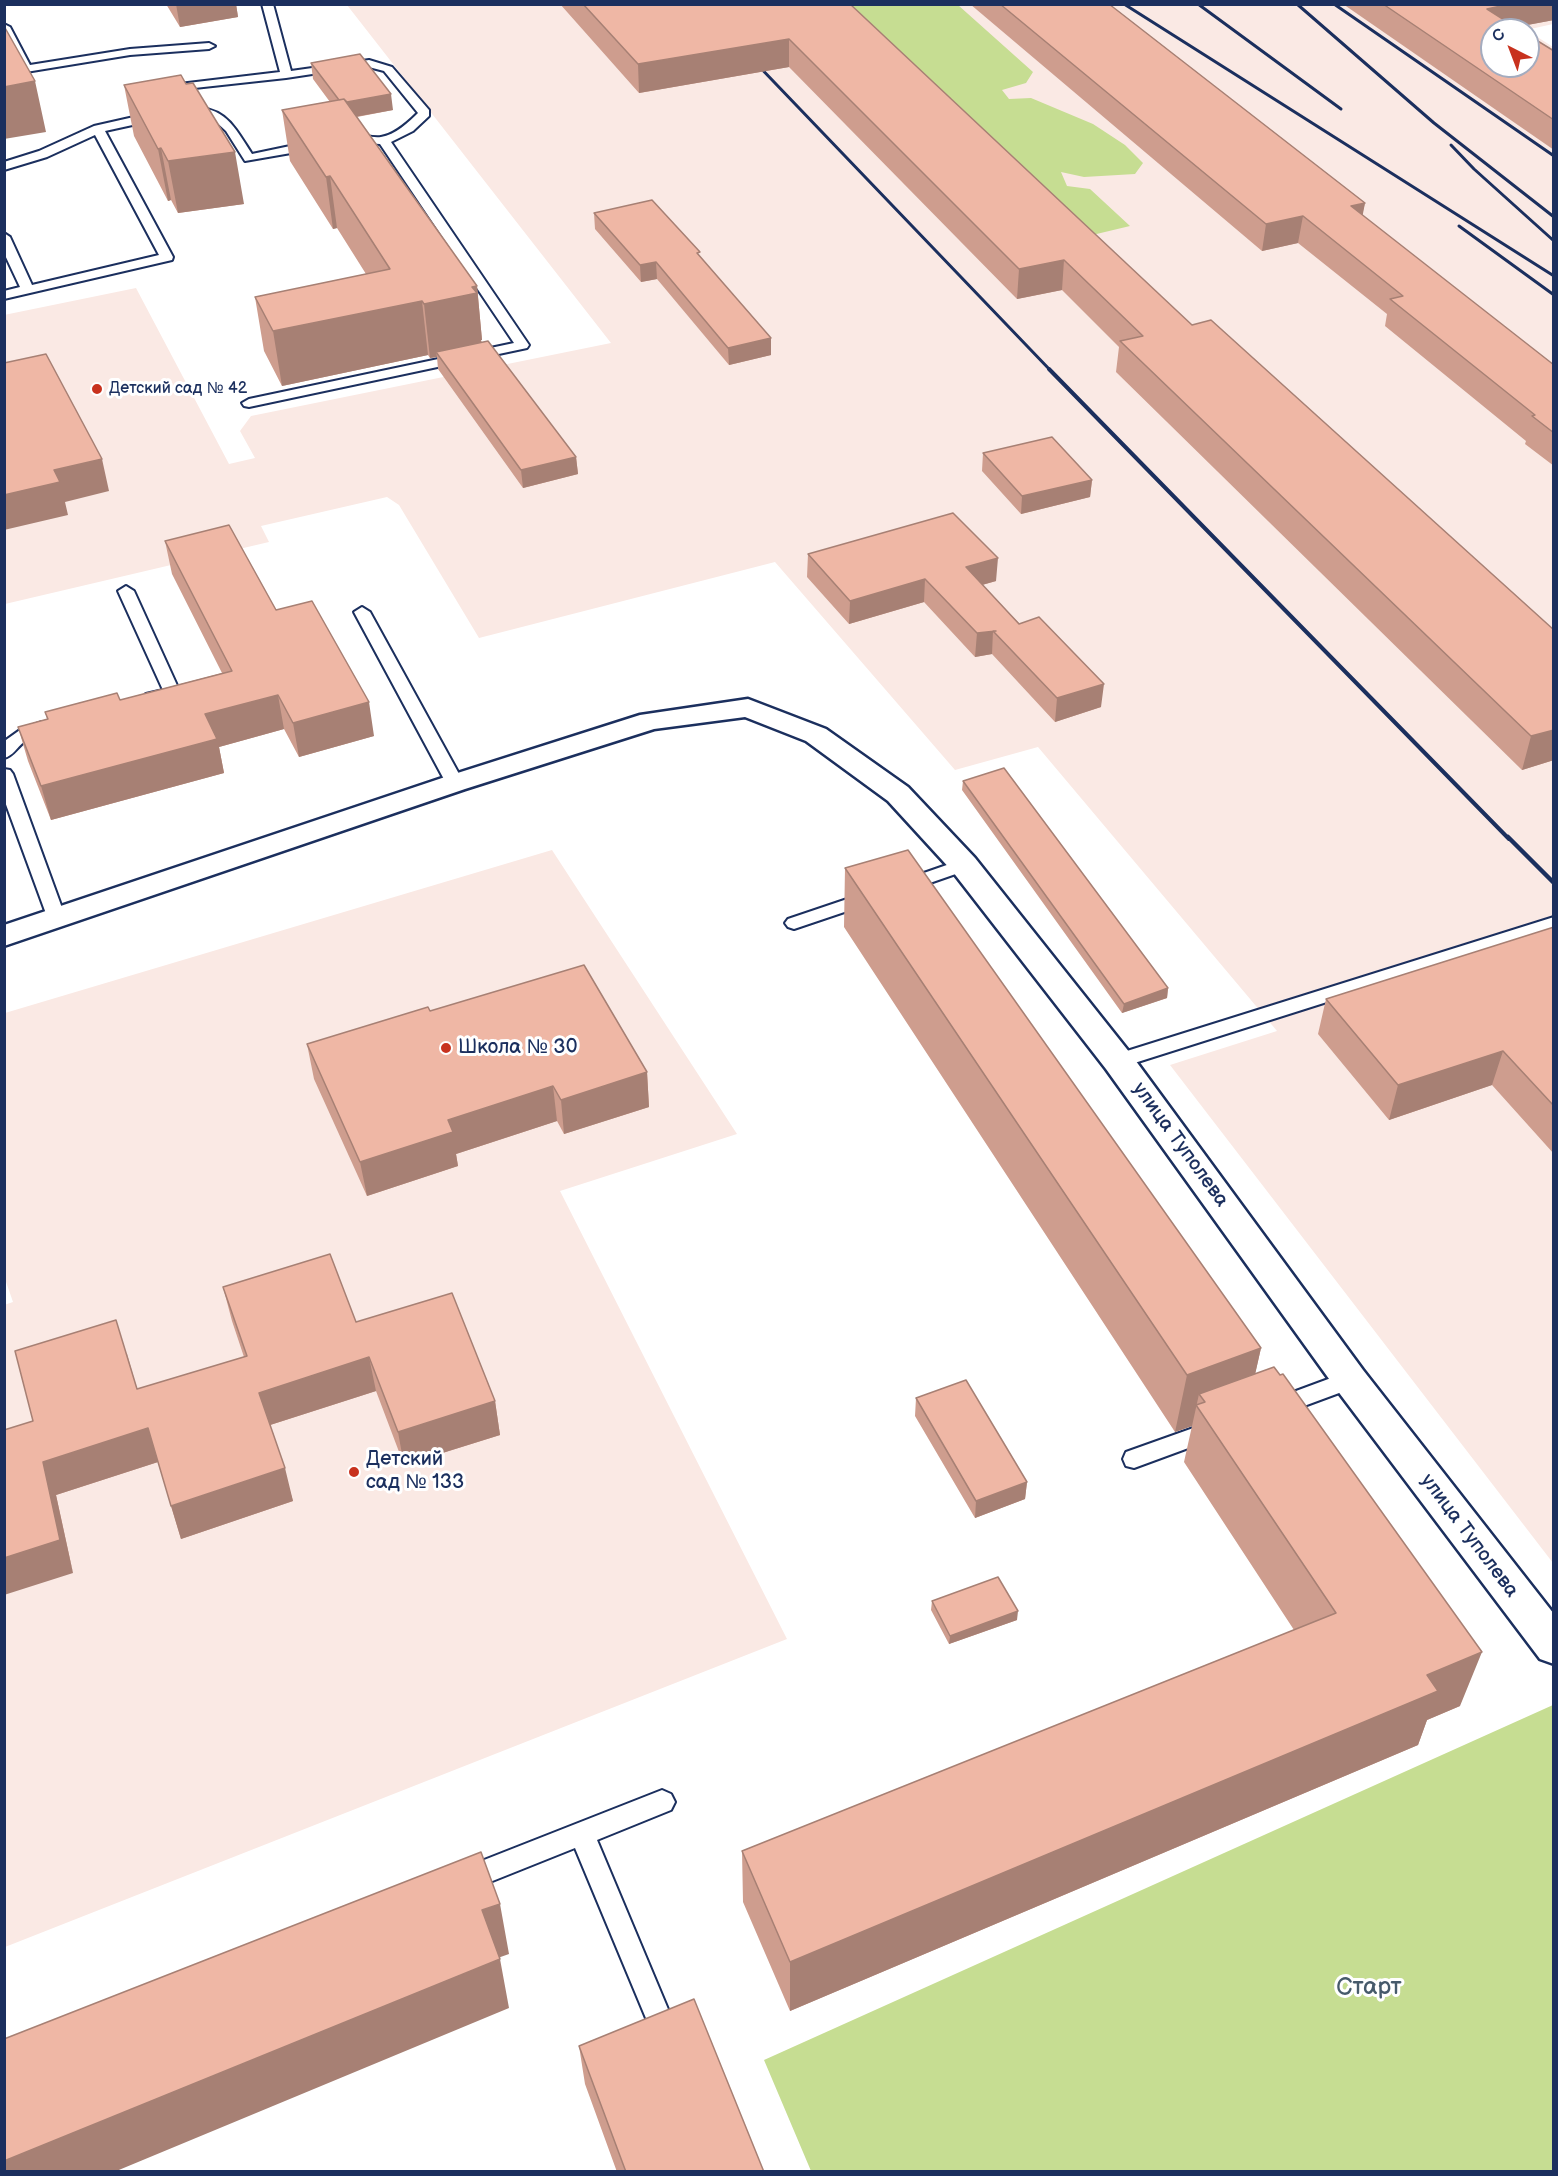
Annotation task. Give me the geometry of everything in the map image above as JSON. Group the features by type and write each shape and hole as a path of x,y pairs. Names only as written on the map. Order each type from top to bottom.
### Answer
{"street":[{"name":"улица Туполева","path":"455,783 650,721 748,708 816,735 898,794 964,865 1118,1061 1350,1380 1554,1646"},
{"path":"4,936 455,783"}],"lane":[{"path":"267,4 286,75"},
{"path":"4,27 26,69 130,52 209,46"},
{"path":"4,166 43,154 98,129 173,112 202,110 221,116 249,158 352,137 384,141 410,128 425,112 388,69 365,62 286,75 161,90"},
{"path":"4,295 167,257 98,129"},
{"path":"249,403 522,345 384,141"},
{"path":"4,237 28,291"},
{"path":"126,591 172,693 137,702"},
{"path":"362,612 455,783"},
{"path":"4,753 11,743 33,729 56,723"},
{"path":"4,774 57,919"},
{"path":"794,923 964,865"},
{"path":"1118,1061 1554,923"},
{"path":"1253,1416 1350,1380"},
{"path":"1134,1459 1231,1424"},
{"path":"437,1891 662,1802"},
{"path":"582,1834 657,2014"}],"shaded area":[{"path":"347,5 1553,5 1553,24 1540,27 1540,18 1480,18 1480,78 1540,78 1540,39 1553,47 1553,1563 1170,1065 1277,1031 1038,747 955,770 775,562 479,638 399,505 387,497 261,526 269,542 5,604 4,315 136,288 229,464 255,458 240,431 251,416 611,343"},
{"name":"Детский сад № 133","path":"552,850 737,1134 560,1191 787,1639 5,1947 4,1305 13,1302 4,1276 5,1013"}],"green space":[{"path":"852,5 958,5 1033,72 1026,83 1002,90 1009,99 1031,98 1093,124 1125,145 1143,163 1135,174 1084,177 1061,172 1067,186 1090,189 1130,226 1084,237 842,11"},
{"name":"Старт","path":"1553,1705 1553,2171 811,2171 764,2060"}],"building":[{"path":"583,4 850,4 1192,325 1211,320 1554,630 1554,730 1531,736 1120,341 1143,336 1064,260 1019,269 789,39 638,64"},
{"path":"1000,4 1109,4 1365,203 1351,206 1554,365 1554,433 1532,416 1535,415 1390,299 1403,296 1303,216 1266,224"},
{"path":"1383,4 1510,4 1487,9 1501,18 1480,18 1480,70"},
{"path":"4,26 35,81 4,87"},
{"path":"1540,42 1554,51 1554,120 1492,78 1540,78"},
{"path":"360,54 391,94 347,102 344,99 339,100 311,63"},
{"path":"181,75 186,84 193,83 235,152 168,161 161,148 158,149 124,85"},
{"path":"344,99 477,286 472,287 477,293 424,304 422,301 273,331 255,297 390,269 330,176 326,177 282,110"},
{"path":"652,200 700,252 697,253 771,338 728,348 656,262 640,265 594,213"},
{"path":"488,341 576,457 521,470 436,352"},
{"path":"46,354 102,459 54,470 60,482 4,495 4,363"},
{"path":"1052,437 1092,480 1022,496 983,453"},
{"path":"953,513 998,558 966,567 1019,624 1039,617 1104,684 1057,698 993,631 977,633 925,579 850,601 808,554"},
{"path":"229,525 276,610 312,601 369,702 293,723 278,695 205,714 217,739 41,786 18,727 48,719 45,712 117,693 120,700 232,671 165,541"},
{"path":"1004,768 1168,988 1124,1004 963,781"},
{"path":"908,850 1261,1348 1187,1375 845,868"},
{"path":"1554,927 1554,1106 1503,1051 1398,1085 1326,999"},
{"path":"584,965 647,1072 561,1100 553,1086 448,1120 453,1132 360,1162 307,1044 428,1007 430,1011"},
{"path":"330,1254 356,1322 452,1293 495,1401 398,1432 369,1357 259,1393 285,1468 171,1506 148,1428 43,1462 60,1540 4,1558 4,1430 33,1421 15,1351 116,1320 137,1389 247,1356 223,1287"},
{"path":"1274,1367 1280,1375 1283,1374 1482,1652 1427,1675 1438,1691 790,1962 742,1851 1336,1613 1196,1405 1205,1402 1199,1394"},
{"path":"966,1380 1027,1482 976,1501 916,1398"},
{"path":"998,1577 1018,1611 950,1636 932,1601"},
{"path":"481,1852 500,1904 482,1910 500,1959 4,2161 4,2039"},
{"path":"694,1999 764,2172 626,2172 579,2046"}],"railway":[{"path":"1124,4 1554,276"},
{"path":"1198,4 1341,109"},
{"path":"1297,4 1434,123 1554,217"},
{"path":"1334,4 1554,156"},
{"path":"752,59 1051,371"},
{"path":"1451,145 1474,169 1554,241"},
{"path":"1459,226 1554,295"},
{"path":"1049,369 1509,839"},
{"path":"1508,837 1554,883"}],"place":[{"name":"Детский сад № 42","path":"97,389"},
{"name":"Школа № 30","path":"446,1048"},
{"name":"Детский сад № 133","path":"354,1472"}]}
